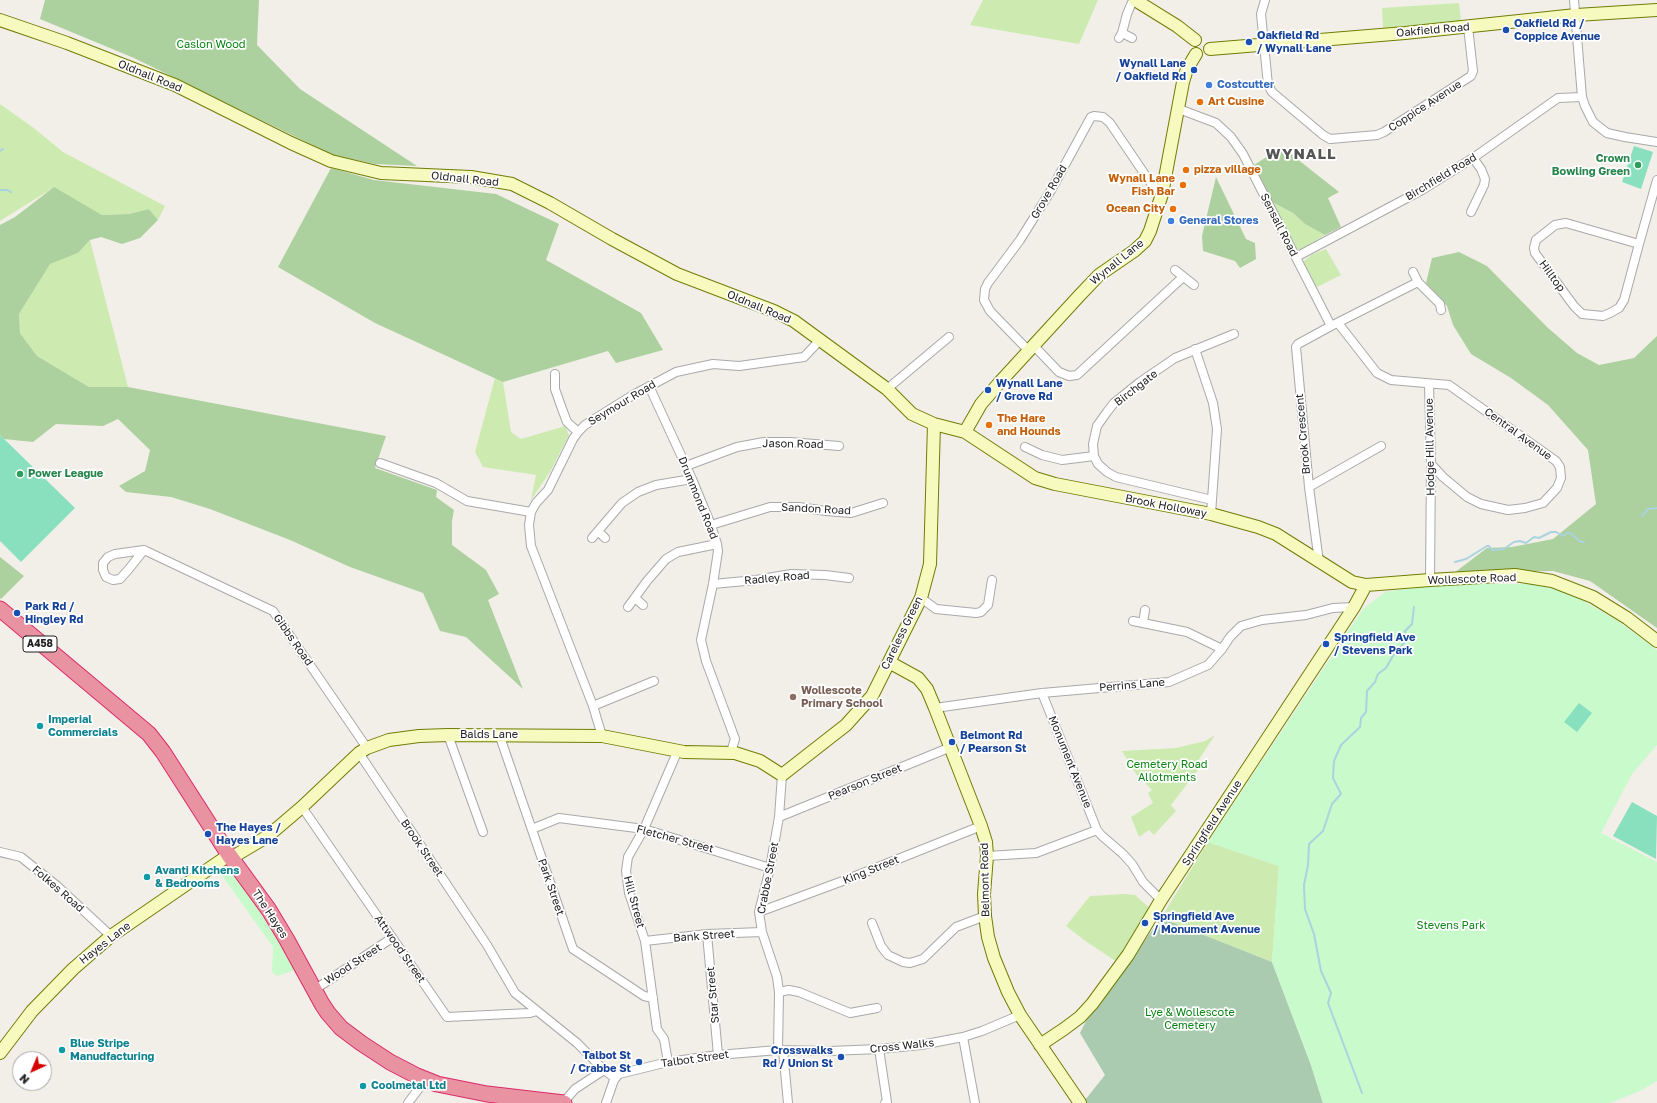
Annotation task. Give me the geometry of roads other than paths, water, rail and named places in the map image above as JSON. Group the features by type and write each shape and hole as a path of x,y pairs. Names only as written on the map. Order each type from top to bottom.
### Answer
{"highway":[{"name":"The Hayes","path":"0,609 149,734 163,752 230,857 279,926 328,1013 350,1034 390,1062 426,1079"},
{"name":"A458","path":"426,1079 450,1087 487,1094 563,1103"},
{"name":"A458","path":"487,1094 520,1103"}],"street":[{"path":"1132,38 1121,36 1127,14 1134,0 1177,26 1195,40"},
{"path":"1265,0 1261,14 1265,46"},
{"path":"1574,0 1582,97 1593,122 1607,133 1625,138 1657,142"},
{"name":"Oakfield Road","path":"1210,49 1265,46 1468,27 1576,15 1657,10"},
{"name":"Oldnall Road","path":"0,20 67,43 176,86 291,143 331,161 381,173 471,177 512,184 550,203 677,274 774,311 794,321 888,389 912,414 934,424 965,432"},
{"name":"Coppice Avenue","path":"1265,46 1268,85 1272,92 1323,135 1330,139 1377,135 1390,129 1471,76 1473,71 1468,27"},
{"path":"1204,38 1208,41 1210,49 1204,55 1196,54 1192,48 1195,40 1204,38"},
{"name":"Wynall Lane","path":"965,432 982,404 1031,348 1099,275 1134,251 1145,241 1150,231 1162,194 1186,71 1196,54"},
{"name":"Birchfield Road","path":"1296,257 1422,190 1473,158 1558,98 1582,97"},
{"name":"Sensall Road","path":"1179,109 1216,123 1231,137 1243,154 1296,257 1334,324"},
{"name":"Grove Road","path":"1031,348 990,311 984,300 985,289 1020,240 1050,192 1091,117 1103,117 1110,123 1150,182 1162,194"},
{"path":"1471,212 1484,185 1485,179 1481,169 1473,158"},
{"name":"Hilltop","path":"1639,244 1566,223 1555,225 1536,240 1534,248 1574,306 1582,314 1603,316 1619,308 1624,300 1657,180"},
{"path":"1175,270 1194,285"},
{"path":"1413,272 1418,282 1440,304 1441,310"},
{"path":"1031,348 1059,372 1069,376 1077,375 1183,277"},
{"path":"1334,324 1418,282"},
{"name":"Hodge Hill Avenue","path":"1334,324 1377,374 1391,380 1429,384 1431,464 1430,580"},
{"name":"Brook Crescent","path":"1319,562 1309,487 1296,347 1298,344 1334,324"},
{"name":"Birchgate","path":"1094,456 1093,444 1097,426 1114,403 1140,382 1175,358 1234,334"},
{"path":"888,389 945,339"},
{"name":"Seymour Road","path":"531,512 536,503 548,490 573,439 578,432 585,425 649,386 676,372 714,364 739,366 804,357 820,340"},
{"path":"1195,349 1213,403 1217,429 1211,514"},
{"path":"552,379 567,422 578,432"},
{"name":"Central Avenue","path":"1429,384 1449,385 1461,393 1556,461 1560,467 1561,478 1557,488 1542,502 1525,508 1508,510 1481,504 1467,497 1443,477 1431,464"},
{"name":"Drummond Road","path":"649,386 692,479 711,525 717,544 718,551 713,584 701,640 706,661 735,739 731,752"},
{"name":"Careless Green","path":"782,775 846,725 872,696 920,598 930,564 934,424"},
{"name":"Brook Holloway","path":"965,432 1034,478 1055,484 1211,514 1258,527 1276,534 1352,582 1366,585"},
{"name":"Jason Road","path":"686,466 737,447 764,442 834,443"},
{"path":"1309,487 1375,453 1381,446"},
{"path":"1025,447 1042,455 1062,460 1094,456 1098,464 1107,472 1116,477 1212,500"},
{"path":"380,463 436,483 467,501 531,512 529,525 532,546 593,706 602,736"},
{"path":"592,538 622,503 638,492 656,486 692,479"},
{"name":"Sandon Road","path":"711,525 770,507 799,507 851,513 879,507"},
{"path":"598,531 605,538"},
{"path":"628,607 647,581 671,555 717,544"},
{"path":"144,550 120,579 113,580 106,577 102,570 103,563 108,558 115,554 144,550"},
{"name":"Gibbs Road","path":"144,550 273,611 363,750"},
{"name":"Radley Road","path":"713,584 756,580 790,574 825,575 844,580"},
{"name":"Wollescote Road","path":"1366,585 1515,576 1552,581 1593,597 1627,618 1657,641"},
{"path":"920,598 936,609 976,613 980,612 988,605 992,580"},
{"name":"Springfield Avenue","path":"1040,1045 1080,1017 1092,1004 1128,955 1161,900 1354,607 1366,585"},
{"path":"635,598 643,605"},
{"name":"Perrins Lane","path":"935,708 1042,693 1169,682 1208,665 1230,637 1241,626 1262,620 1306,615 1334,608 1354,607"},
{"path":"1143,623 1145,610"},
{"path":"1133,621 1187,632 1222,649"},
{"name":"Belmont Road","path":"889,662 918,678 927,689 982,826 986,842 987,856 984,894 985,916 988,937 994,958 1008,992 1020,1015 1080,1103"},
{"path":"593,706 654,681"},
{"name":"Monument Avenue","path":"1042,693 1098,830 1101,835 1132,864 1143,882 1161,900"},
{"name":"Balds Lane","path":"230,857 268,836 302,807 363,750 389,740 419,736 499,734 602,736 684,752 731,752 760,761 782,775"},
{"name":"Park Street","path":"499,734 573,948 644,996 653,998"},
{"path":"448,735 482,832"},
{"name":"Pearson Street","path":"779,817 951,747"},
{"name":"Brook Street","path":"363,750 486,944 512,989 577,1043 604,1070 615,1078"},
{"name":"Hill Street","path":"668,1062 664,1039 657,1029 645,941 629,893 626,871 628,857 644,829 678,750"},
{"name":"Crabbe Street","path":"782,775 779,817 770,868 759,912 762,932 771,956 779,992 781,1050 788,1103"},
{"name":"Attwood Street","path":"302,807 446,1017 530,1013 537,1010"},
{"name":"Fletcher Street","path":"532,829 559,818 644,829 770,868"},
{"name":"King Street","path":"759,912 848,879 982,826"},
{"path":"987,856 1036,853 1098,830"},
{"name":"Folkes Road","path":"0,852 21,857 56,885 111,936"},
{"name":"Hayes Lane","path":"0,1053 32,1011 74,969 111,936 230,857"},
{"path":"872,923 881,946 888,955 903,962 910,963 923,959 956,927 985,916"},
{"name":"Bank Street","path":"645,941 707,934 762,932"},
{"name":"Star Street","path":"707,934 718,1055"},
{"name":"Wood Street","path":"314,990 392,938"},
{"path":"779,992 789,990 799,992 850,1013 877,1008"},
{"name":"Cross Walks","path":"781,1050 830,1051 879,1049 921,1045 963,1037 982,1031 1020,1015"},
{"path":"963,1037 975,1103"},
{"path":"879,1049 887,1102 885,1103"},
{"name":"Talbot Street","path":"615,1078 622,1073 668,1062 718,1055 781,1050"},
{"path":"563,1103 575,1089 604,1070"},
{"path":"606,1103 615,1078"},
{"path":"408,1103 426,1079"}],"waterway":[{"path":"0,190 7,190 11,192"},
{"path":"1642,516 1648,509 1657,508"},
{"path":"1455,562 1466,559 1487,546 1489,546 1492,550 1504,549 1514,542 1520,541 1526,543 1534,537 1539,538 1551,532 1556,532 1563,536 1570,533 1581,542 1584,542"},
{"path":"1362,1093 1328,1003 1331,993 1321,971 1314,934 1305,909 1304,885 1308,865 1309,844 1323,831 1332,804 1341,794 1333,778 1334,761 1341,745 1360,727 1361,718 1366,712 1367,691 1375,682 1378,674 1386,668 1394,654 1405,642 1405,631 1412,624 1414,607"}],"place":[{"name":"Oakfield Rd / Coppice Avenue","path":"1506,30"},
{"name":"Oakfield Rd / Wynall Lane","path":"1249,42"},
{"name":"Wynall Lane / Oakfield Rd","path":"1194,70"},
{"name":"Costcutter","path":"1209,85"},
{"name":"Art Cusine","path":"1200,102"},
{"name":"Crown Bowling Green","path":"1638,165"},
{"name":"pizza village","path":"1186,170"},
{"name":"Wynall Lane Fish Bar","path":"1183,185"},
{"name":"Ocean City","path":"1173,209"},
{"name":"General Stores","path":"1171,221"},
{"name":"Wynall Lane / Grove Rd","path":"988,390"},
{"name":"The Hare and Hounds","path":"989,425"},
{"name":"Power League","path":"20,474"},
{"name":"Park Rd / Hingley Rd","path":"17,613"},
{"name":"Springfield Ave / Stevens Park","path":"1326,644"},
{"name":"Wollescote Primary School","path":"793,697"},
{"name":"Imperial Commercials","path":"40,726"},
{"name":"Belmont Rd / Pearson St","path":"952,742"},
{"name":"The Hayes / Hayes Lane","path":"208,834"},
{"name":"Avanti Kitchens & Bedrooms","path":"147,877"},
{"name":"Springfield Ave / Monument Avenue","path":"1145,923"},
{"name":"Blue Stripe Manudfacturing","path":"62,1050"},
{"name":"Crosswalks Rd / Union St","path":"841,1057"},
{"name":"Talbot St / Crabbe St","path":"639,1062"},
{"name":"Coolmetal Ltd","path":"363,1086"}],"district":[{"name":"WYNALL","path":"1301,154"}],"park label":[{"name":"Caslon Wood","path":"211,45"},
{"name":"Cemetery Road Allotments","path":"1167,771"},
{"name":"Stevens Park","path":"1451,926"},
{"name":"Lye & Wollescote Cemetery","path":"1190,1019"}]}
